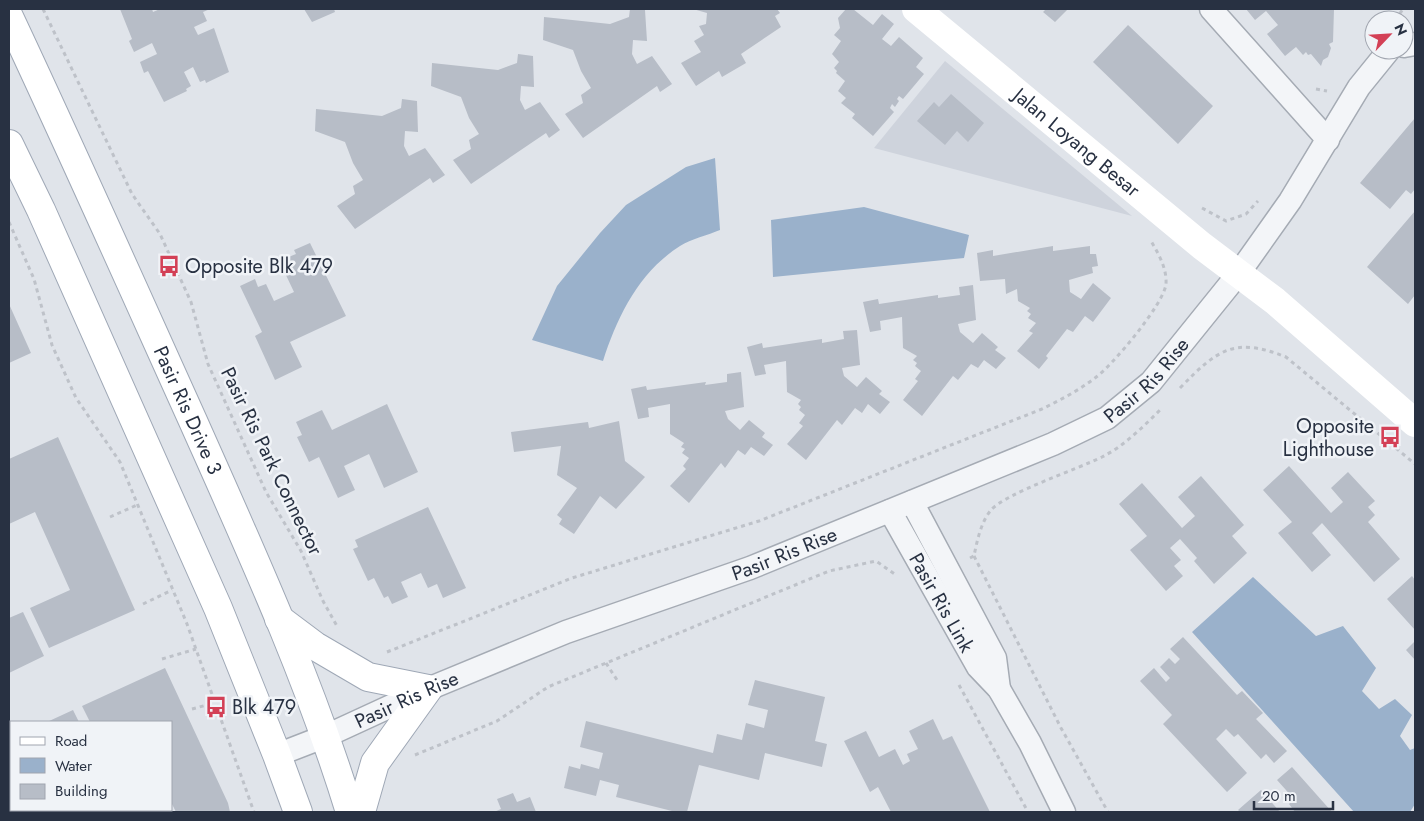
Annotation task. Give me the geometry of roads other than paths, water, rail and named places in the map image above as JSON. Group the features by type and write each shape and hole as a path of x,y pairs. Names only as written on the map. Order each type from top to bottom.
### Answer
{"main road":[{"name":"Jalan Loyang Besar","path":"916,9 1202,246 1275,301 1415,423"},
{"name":"Pasir Ris Drive 3","path":"9,17 67,140 236,516 326,736 350,812"},
{"path":"9,144 41,210 218,608 298,812"},
{"path":"278,618 315,646 368,677 428,689 375,763 361,812"}],"street":[{"path":"1211,9 1328,140"},
{"path":"1239,274 1290,201 1359,87 1381,60"},
{"name":"Pasir Ris Rise","path":"277,755 326,736 428,689 566,632 750,568 1053,444 1107,418 1151,382 1239,274"},
{"name":"Pasir Ris Link","path":"912,502 938,574"},
{"name":"Pasir Ris Link","path":"890,511 938,574 995,658 999,690 1030,743 1064,812"}],"water":[{"path":"715,158 720,230 680,246 665,257 641,282 615,328 603,361 532,340 557,286 600,233 626,205 686,167"},
{"path":"864,207 969,235 964,258 773,277 771,220"},
{"path":"1253,577 1316,636 1343,626 1376,668 1362,691 1379,709 1395,699 1412,715 1400,736 1410,750 1415,748 1415,804 1410,812 1354,812 1192,632"}],"place":[{"name":"Opposite Blk 479","path":"169,266"},
{"name":"Opposite Lighthouse","path":"1390,437"},
{"name":"Blk 479","path":"216,707"}]}
